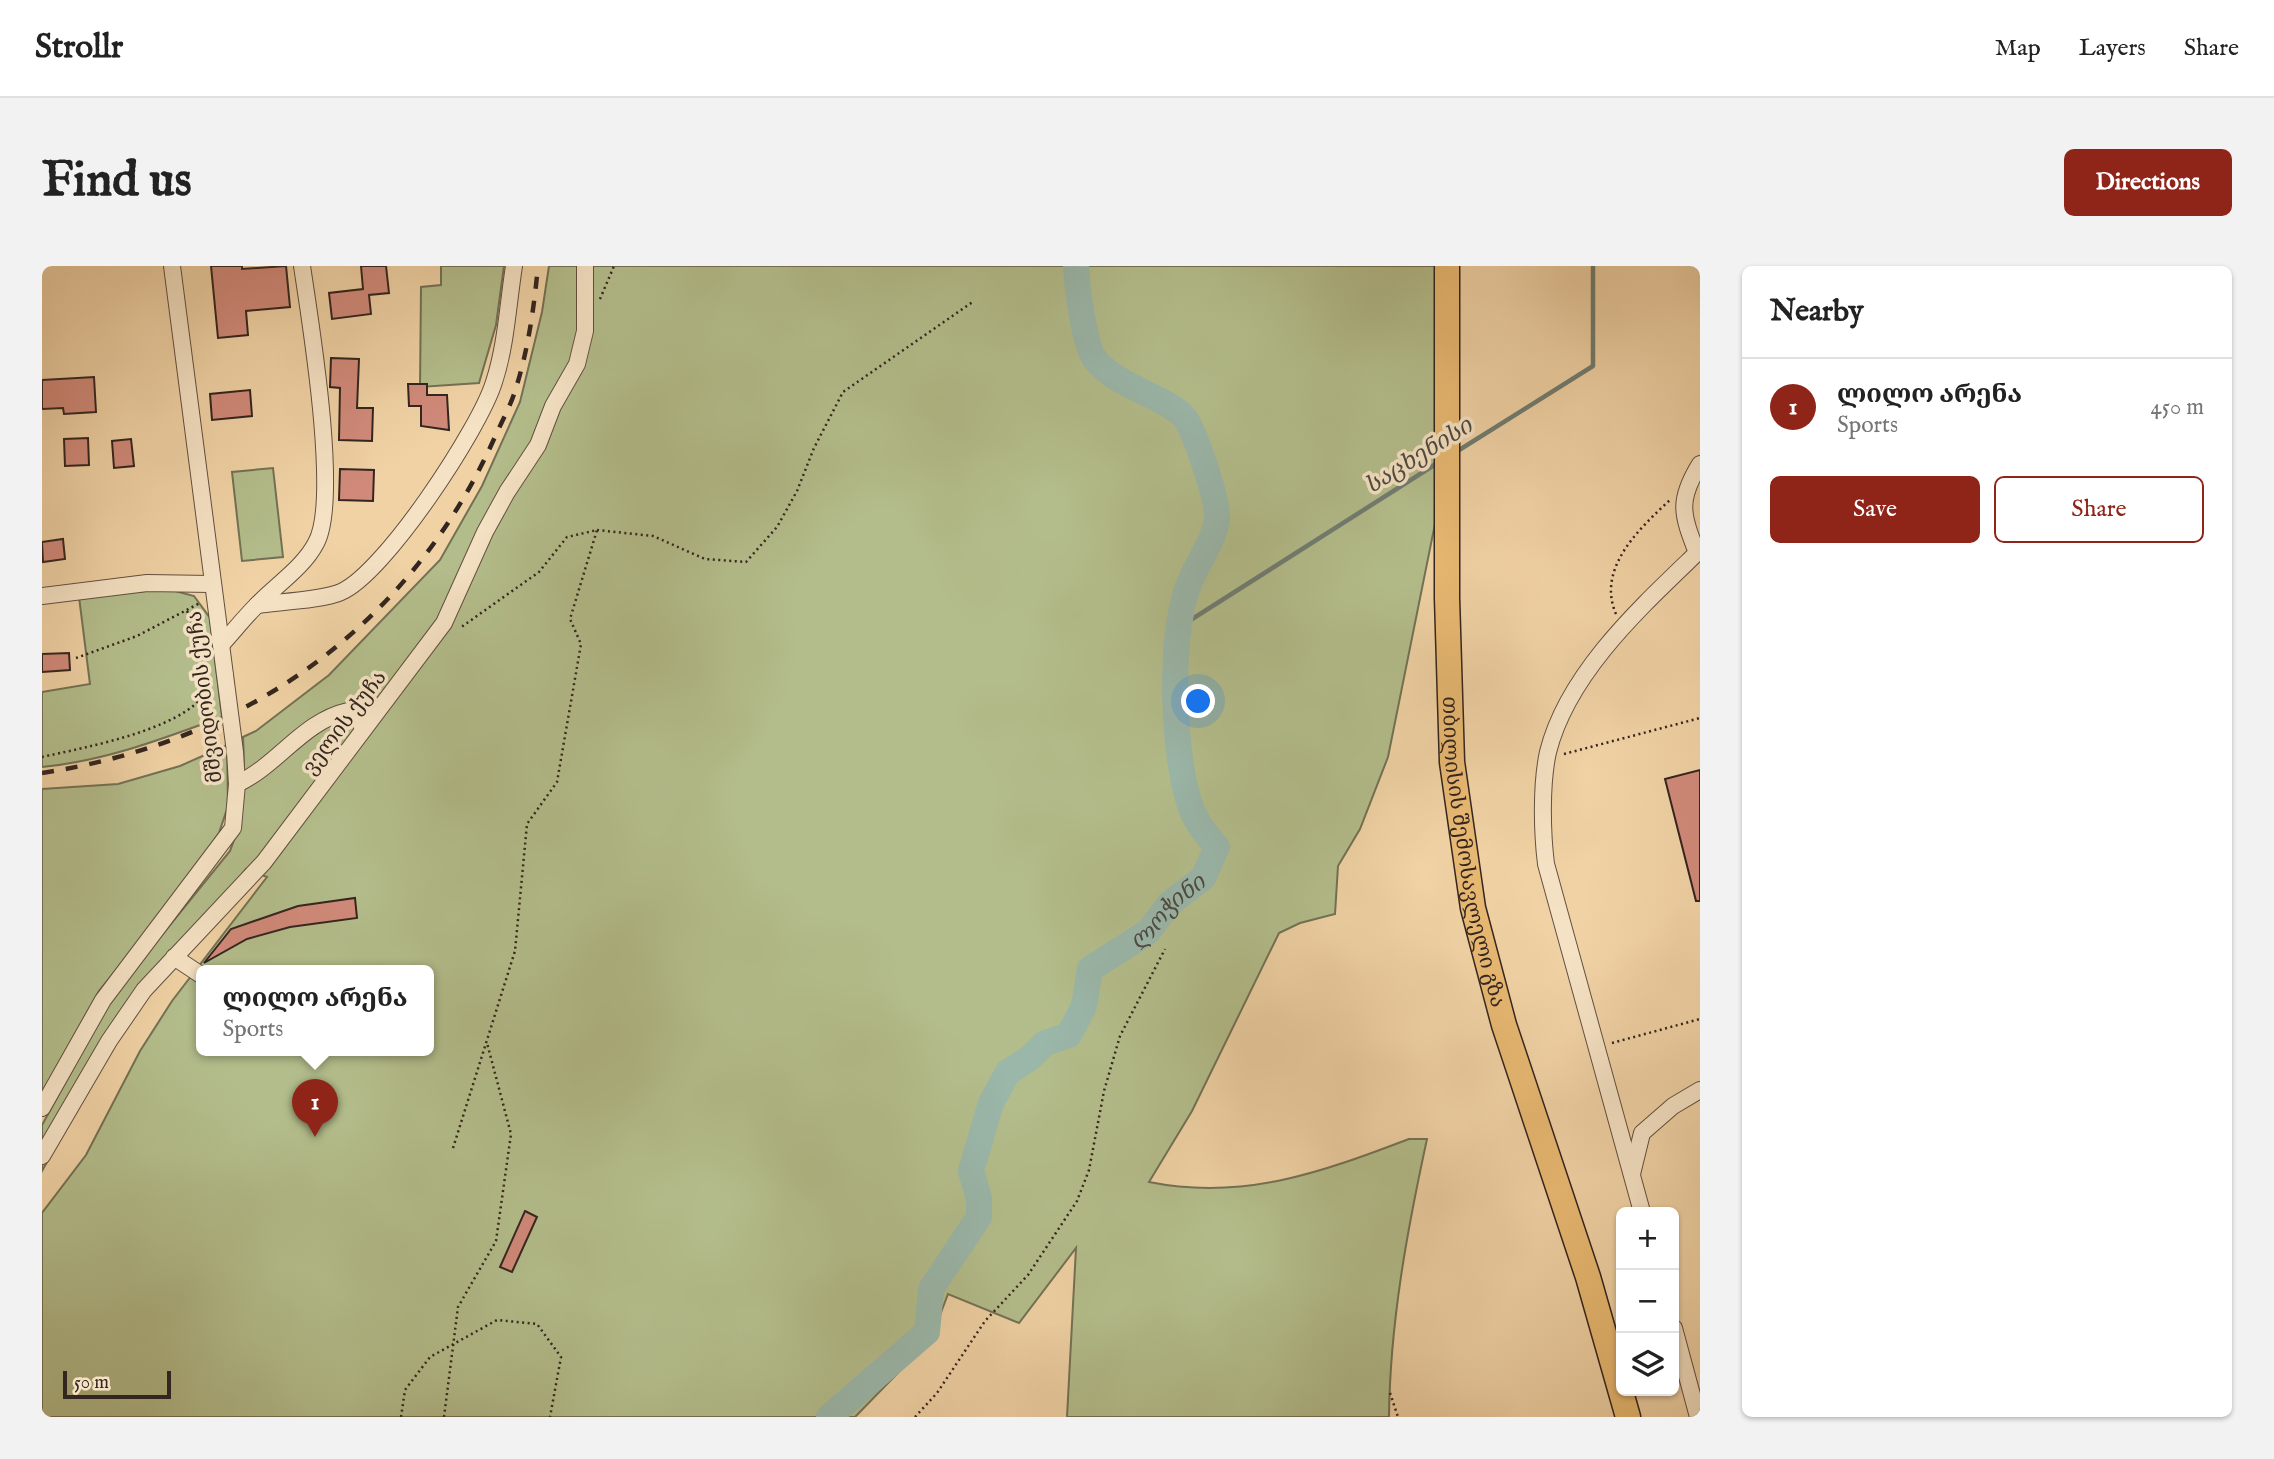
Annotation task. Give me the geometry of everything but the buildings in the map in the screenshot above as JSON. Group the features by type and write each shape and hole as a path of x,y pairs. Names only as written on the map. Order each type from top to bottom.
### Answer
{"highway":[{"name":"თბილისის შემოსავლელი გზა","path":"1447,266 1447,598 1452,762 1473,908 1504,1026 1588,1278 1629,1417"}],"street":[{"name":"მშვიდობის ქუჩა","path":"42,1108 103,1000 233,828 237,784 235,752 218,676 221,645 172,266"},
{"path":"221,645 317,543 324,519 326,485 315,354 302,266"},
{"path":"257,605 342,592 382,557 433,491 473,432 495,382 514,266"},
{"name":"ველის ქუჩა","path":"42,1156 108,1041 144,990 264,862 437,634 466,581 485,532 538,445 553,406 577,363 584,331 584,266"},
{"path":"1641,1207 1546,864 1542,829 1548,758 1562,716 1622,628 1699,551 1683,516 1688,483 1700,464"},
{"path":"42,596 147,583 212,590"},
{"path":"237,784 256,775 296,739 334,714 348,711 358,717 363,729"},
{"path":"173,957 196,972"},
{"path":"1632,1176 1642,1133 1673,1106 1700,1090"},
{"path":"1675,1333 1698,1417"}],"path":[{"path":"437,634 457,629 539,572 567,537 597,530 653,536 705,559 746,562 776,527 797,491 814,448 843,392 974,301"},
{"path":"1622,628 1610,600 1612,576 1632,535 1688,483"},
{"path":"453,1149 514,951 527,824 557,782 581,643 570,619 597,530"},
{"path":"76,658 137,636 187,611 212,590"},
{"path":"187,611 208,662"},
{"path":"42,757 155,727 200,703 218,676"},
{"path":"1548,758 1700,718"},
{"path":"915,1417 937,1393 985,1321 1028,1275 1077,1201 1089,1170 1104,1091 1120,1036 1165,949"},
{"path":"1597,1047 1700,1019"},
{"path":"444,1417 458,1307 496,1241 510,1134 486,1042"},
{"path":"401,1417 405,1390 430,1357 497,1320 537,1324 561,1357 550,1417"},
{"path":"1390,1393 1398,1417"}],"green space":[{"path":"441,266 504,266 496,325 479,383 420,387 421,287 441,285"},
{"path":"549,266 1437,266 1438,509 1388,757 1360,829 1338,866 1335,914 1300,923 1279,933 1192,1111 1149,1182 1217,1188 1250,1185 1314,1172 1409,1139 1427,1139 1401,1277 1389,1417 1067,1417 1076,1248 1019,1323 948,1294 931,1339 855,1417 42,1417 42,1213 86,1155 140,1051 196,970 196,1056 434,1056 434,965 200,965 267,877 246,869 126,1022 42,1171 42,1125 114,994 230,851 239,823 243,795 243,737 256,731 329,675 440,560 482,486 520,402 542,312"},
{"path":"273,468 283,557 242,561 232,472"},
{"path":"168,589 194,596 210,618 222,717 111,754 42,767 42,692 90,684 79,597"},
{"path":"227,745 228,806 219,833 169,905 99,991 42,1093 42,789 118,784 180,766"}],"waterway":[{"name":"ლოჭინი","path":"829,1417 927,1332 931,1289 979,1217 979,1198 971,1171 991,1103 1008,1072 1030,1058 1045,1043 1069,1035 1084,1006 1090,969 1148,932 1170,903 1203,878 1217,847 1200,826 1189,802 1180,755 1175,699 1180,618 1188,586 1215,528 1217,518 1214,497 1200,450 1184,417 1166,403 1115,377 1095,359 1084,328 1076,266"},
{"name":"საცხენისი","path":"1456,452 1593,366 1593,266"},
{"name":"საცხენისი","path":"1178,628 1439,462"}],"railway":[{"path":"42,773 116,757 186,734 252,704 312,665 367,620 416,567 458,506 494,439 513,397 524,360 538,266"}],"place":[{"name":"ლილო არენა","path":"315,1137"}]}
